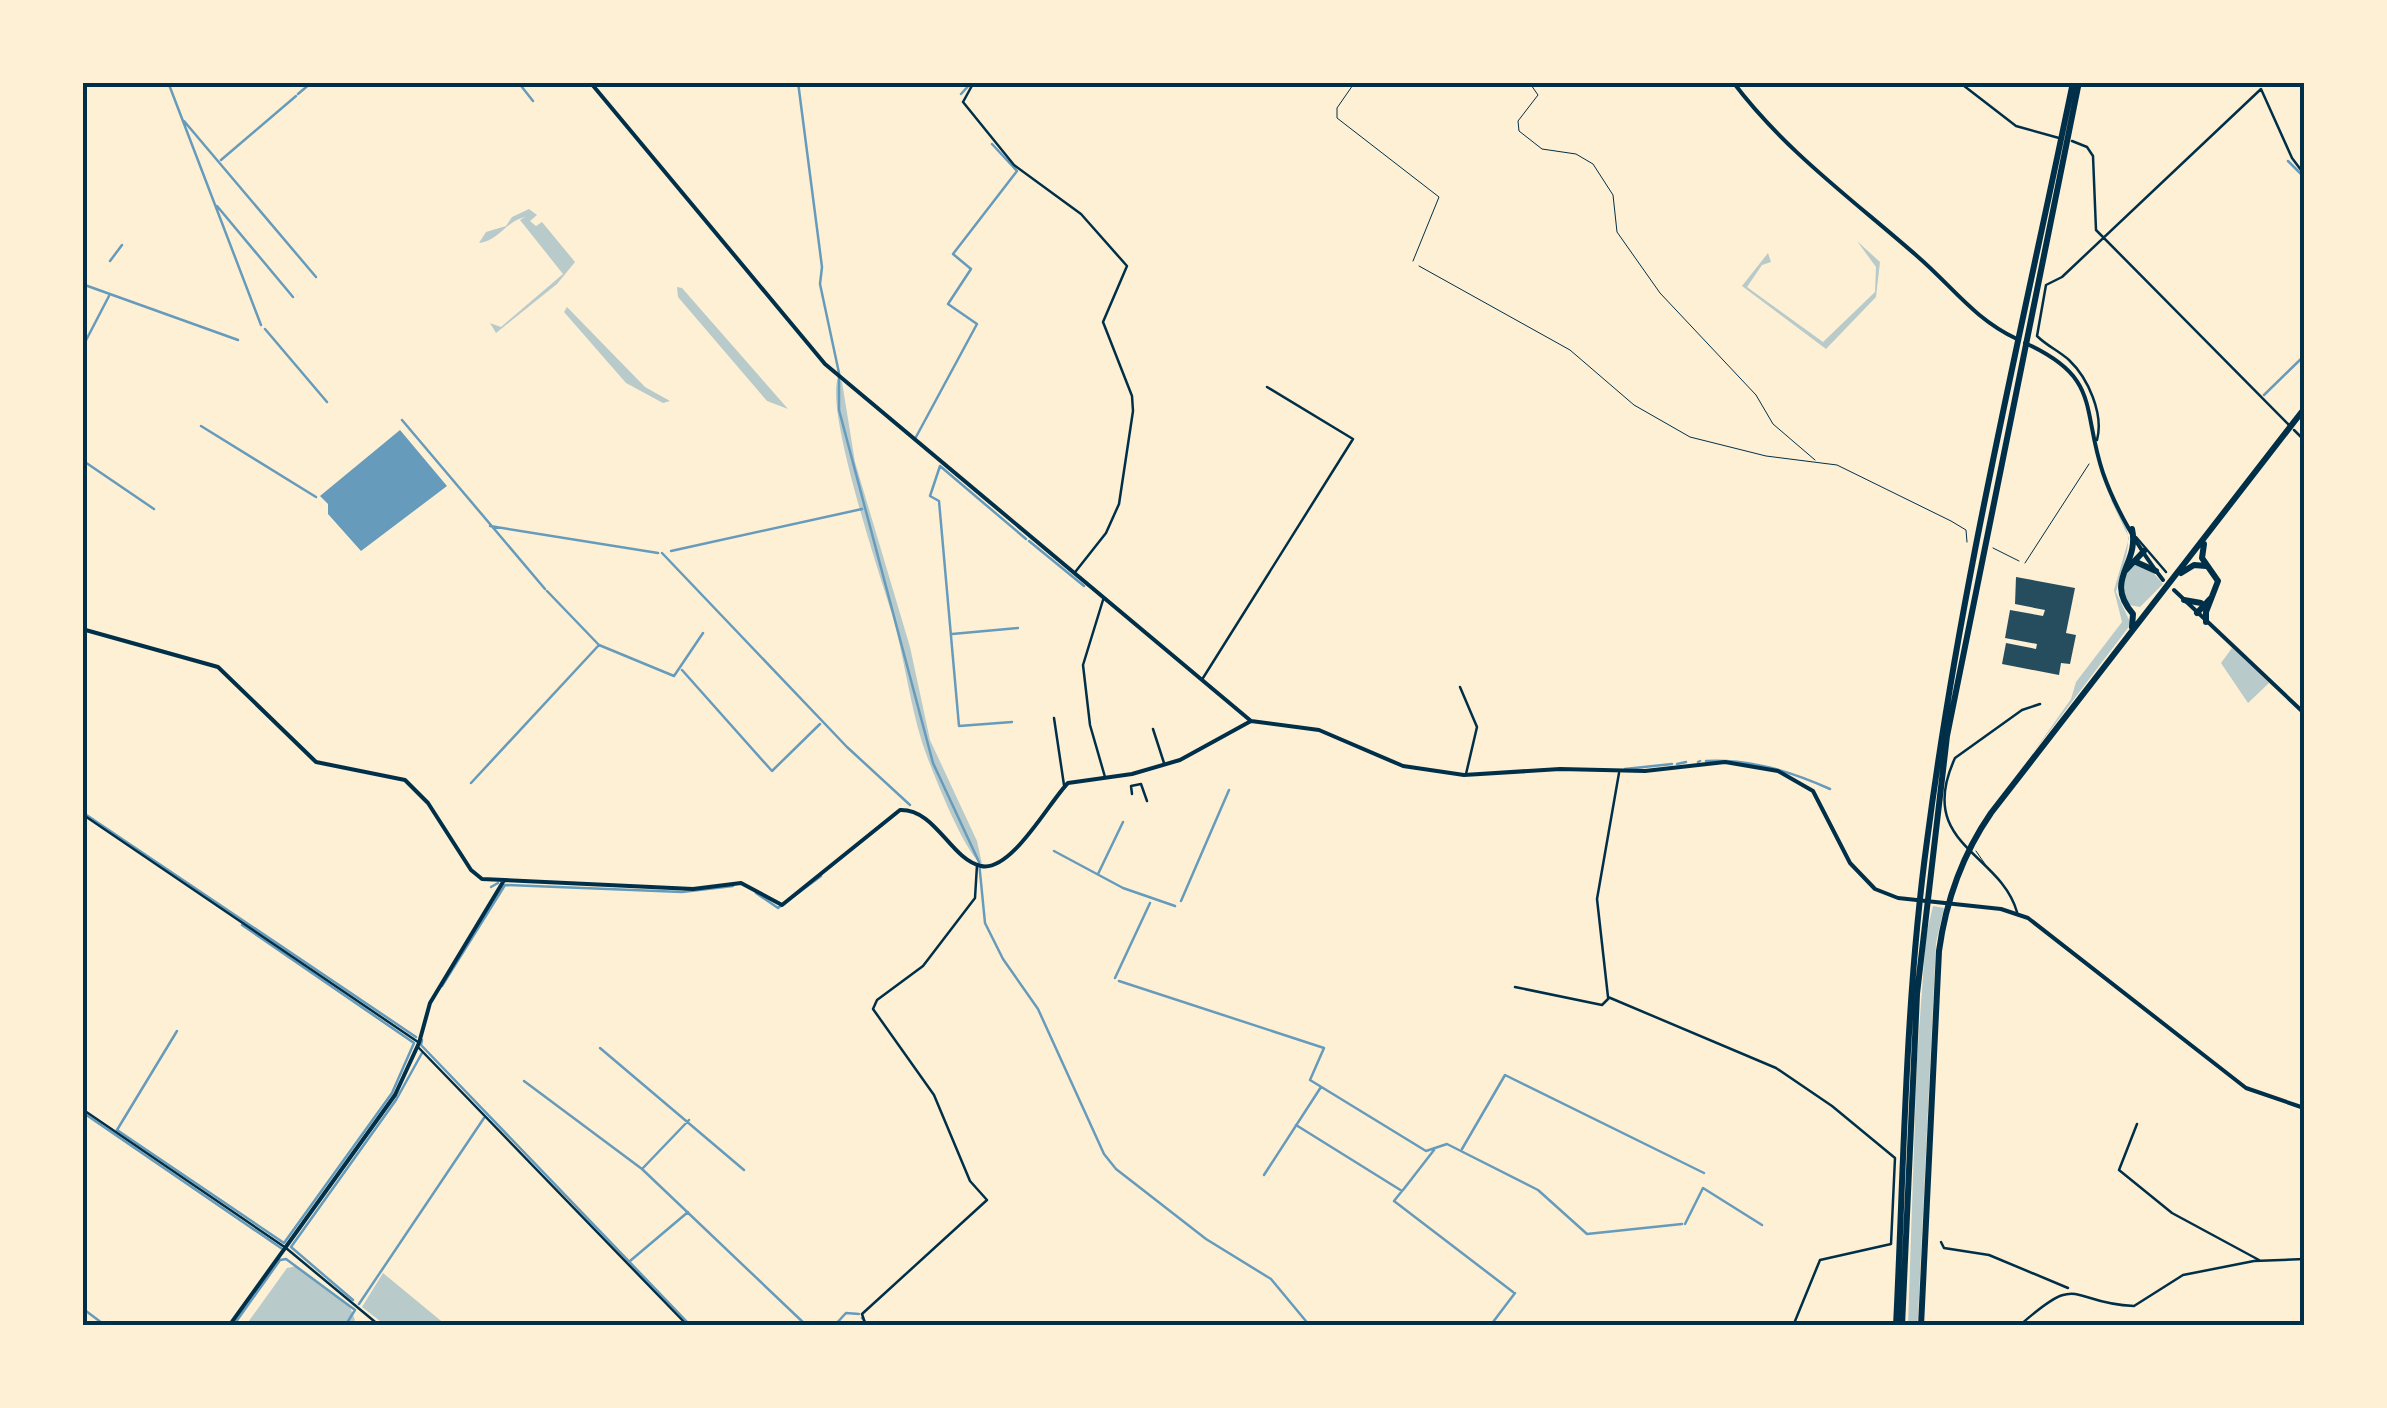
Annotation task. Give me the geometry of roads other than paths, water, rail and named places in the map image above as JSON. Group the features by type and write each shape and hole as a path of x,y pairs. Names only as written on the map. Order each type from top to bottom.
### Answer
{"highway":[{"path":"1899,1326 1912,987 1935,779 1966,599 2076,82"},
{"path":"1921,1326 1939,950 1946,911 1964,858 1978,832 2304,409"},
{"path":"2132,528 2132,559"},
{"path":"2197,613 2215,594 2217,576 2201,554 2208,534"},
{"path":"2128,637 2134,620 2120,596 2123,575 2132,559 2144,550"},
{"path":"2132,559 2156,571"},
{"path":"2178,573 2194,565 2207,566"},
{"path":"2127,607 2144,609 2159,597"},
{"path":"2184,600 2205,604"},
{"path":"2205,604 2206,622"}],"street":[{"path":"590,82 843,380 1251,722 1319,730 1402,766 1466,775 1560,769 1619,772 1725,762 1793,777 1822,804 1854,869 1875,889 1898,898 2018,912"},
{"path":"974,82 963,102 1002,154 1081,214 1127,266 1103,322 1134,402 1122,490 1106,532 1074,574"},
{"path":"1732,82 1779,140 1926,264 1970,310 2062,364 2080,384 2092,413 2107,484 2164,580"},
{"path":"1960,82 2016,126 2078,142 2092,153 2092,222 2102,238 2304,440"},
{"path":"2096,442 2099,426 2087,384 2068,359 2039,339 2037,329 2046,285 2058,280 2260,89 2294,162 2304,174"},
{"path":"1202,679 1353,438 1267,387"},
{"path":"2136,537 2166,572"},
{"path":"2174,590 2304,714"},
{"path":"1104,598 1083,665 1090,725 1105,778"},
{"path":"82,629 222,669 316,762 388,773 410,782 473,873 484,880 693,889 741,883 782,905 880,824 906,810 925,820 979,866"},
{"path":"1460,687 1477,727 1466,775"},
{"path":"2040,704 2022,710 1955,758 1944,815 1962,844 1992,875 2018,912 2136,998 2246,1088 2304,1108"},
{"path":"1054,718 1064,786"},
{"path":"979,866 1002,862 1064,786 1164,764 1206,748 1251,722"},
{"path":"1154,729 1164,764"},
{"path":"1515,987 1602,1005 1608,997 1597,899 1619,772"},
{"path":"1132,774 1132,794"},
{"path":"1134,785 1141,784 1147,801"},
{"path":"82,814 418,1045 688,1326"},
{"path":"866,1326 862,1314 987,1200 970,1181 934,1094 876,1018 872,1006 923,966 975,898 979,866"},
{"path":"230,1326 395,1095 418,1045 430,1003 504,882"},
{"path":"1608,997 1776,1068 1893,1154 1896,1162 1889,1246 1820,1260 1793,1326"},
{"path":"82,1109 286,1248 380,1326"},
{"path":"2137,1124 2119,1170 2172,1213 2247,1250 2259,1261"},
{"path":"1941,1242 1944,1248 2006,1261 2074,1290 2134,1306 2183,1275 2259,1261 2304,1259"},
{"path":"281,1255 299,1260"},
{"path":"2018,1326 2053,1297 2074,1290"}],"lane":[{"path":"1355,82 1337,108 1337,118 1439,197 1413,261"},
{"path":"1976,851 1992,875"}],"water":[{"path":"400,430 447,486 361,551 328,514 328,504 320,496"}],"waterway":[{"path":"168,82 261,325"},
{"path":"298,94 312,82"},
{"path":"518,82 533,101"},
{"path":"798,82 822,267 820,284 839,373 839,410 933,763 979,862 985,923 1003,959 1038,1009 1104,1154 1116,1169 1206,1239 1271,1279 1310,1326"},
{"path":"961,94 972,82"},
{"path":"221,160 296,96"},
{"path":"184,121 316,277"},
{"path":"916,437 977,324 948,304 971,269 953,254 1017,171 992,144"},
{"path":"2288,161 2304,177"},
{"path":"217,206 293,297"},
{"path":"110,261 122,245"},
{"path":"82,284 238,340"},
{"path":"82,348 109,296"},
{"path":"265,329 327,402"},
{"path":"2264,395 2304,356"},
{"path":"402,420 545,589"},
{"path":"201,426 316,497"},
{"path":"82,460 154,509"},
{"path":"1012,722 959,726 939,501 930,496 940,466 1026,539"},
{"path":"671,551 862,509"},
{"path":"490,526 658,553"},
{"path":"1029,541 1084,586"},
{"path":"662,553 847,747 910,805"},
{"path":"547,591 598,644"},
{"path":"952,634 1018,628"},
{"path":"471,783 599,645 674,676 703,633"},
{"path":"682,670 772,771 820,724"},
{"path":"1706,761 1770,768 1830,789"},
{"path":"1677,764 1686,762"},
{"path":"1625,769 1672,764"},
{"path":"1181,901 1229,790"},
{"path":"82,812 416,1037"},
{"path":"1098,874 1123,822"},
{"path":"1054,851 1123,888 1175,906"},
{"path":"756,893 778,908 821,876"},
{"path":"491,887 498,883"},
{"path":"442,986 505,885 682,892 733,886"},
{"path":"1115,978 1150,903"},
{"path":"177,1031 117,1130 284,1243 392,1093 414,1043 242,925"},
{"path":"1119,981 1324,1048 1310,1080 1426,1151 1447,1144 1538,1190 1587,1234 1682,1224"},
{"path":"422,1040 421,1045 691,1326"},
{"path":"600,1048 744,1170"},
{"path":"353,1300 291,1247 396,1100 422,1053"},
{"path":"1462,1149 1505,1075 1704,1173"},
{"path":"524,1081 642,1169 807,1326"},
{"path":"1264,1175 1321,1087"},
{"path":"82,1112 281,1248"},
{"path":"359,1304 484,1118"},
{"path":"643,1168 689,1120"},
{"path":"1296,1125 1402,1191 1394,1201 1513,1292"},
{"path":"1403,1190 1434,1150"},
{"path":"1685,1224 1703,1188 1762,1225"},
{"path":"630,1261 688,1212"},
{"path":"233,1326 280,1260 286,1259 355,1310 345,1326"},
{"path":"1490,1326 1515,1293"},
{"path":"82,1308 106,1326"},
{"path":"834,1326 846,1313 859,1314"},
{"path":"862,1318 869,1326"}]}
